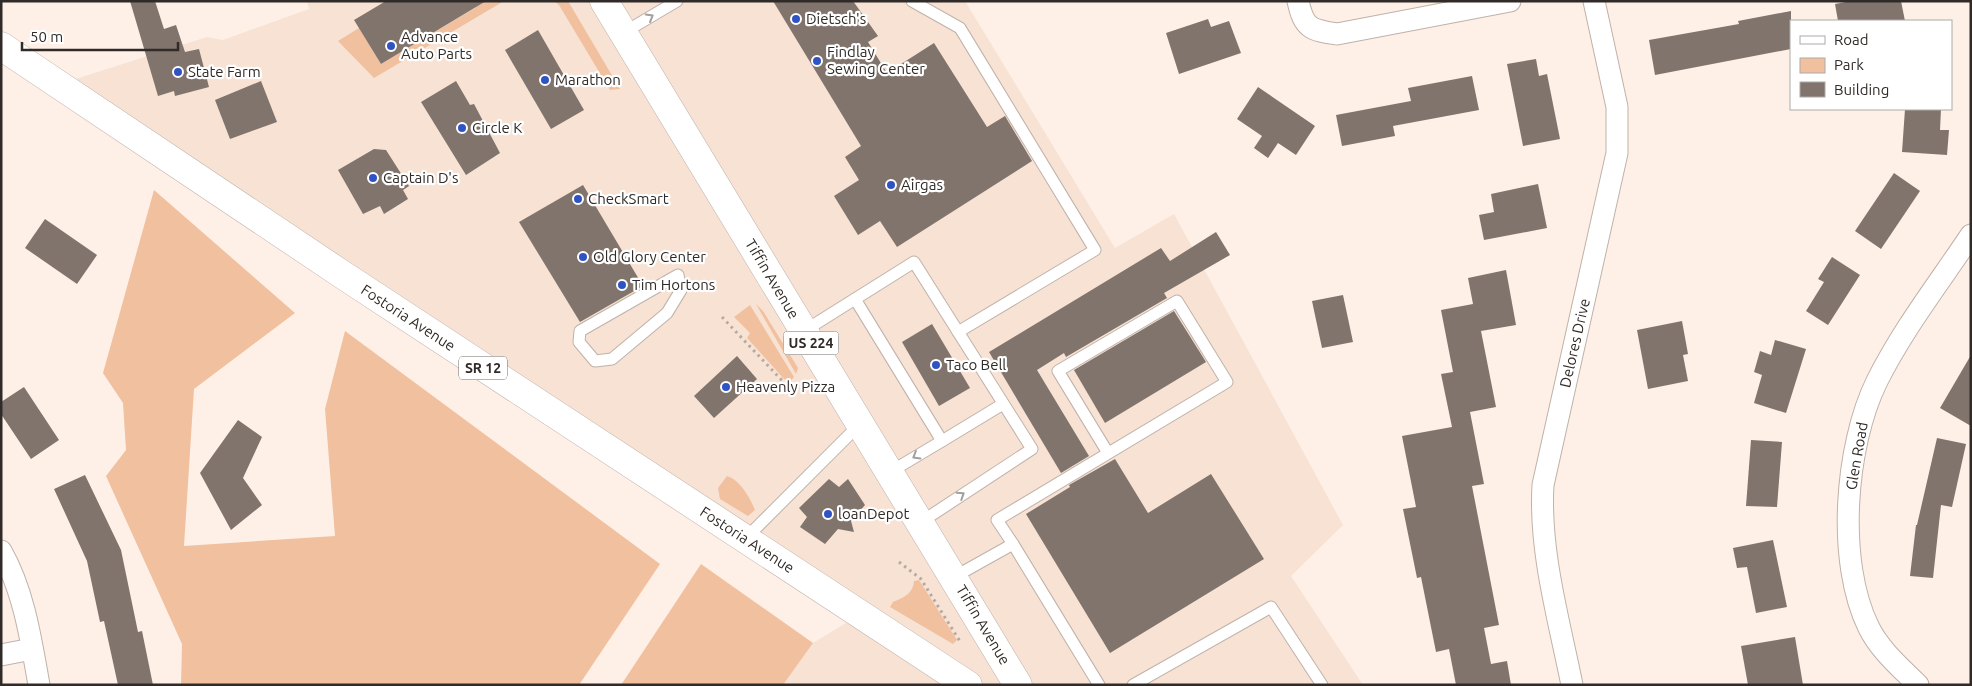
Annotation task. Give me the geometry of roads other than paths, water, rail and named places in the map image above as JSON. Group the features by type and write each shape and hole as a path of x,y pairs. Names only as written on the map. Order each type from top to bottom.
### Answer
{"main road":[{"name":"Tiffin Avenue","path":"604,1 1018,685"},
{"name":"Fostoria Avenue","path":"1,46 193,177 968,685"}],"street":[{"path":"1298,1 1304,23 1316,31 1338,34 1510,1"},
{"name":"Delores Drive","path":"1572,685 1545,546 1541,515 1543,485 1617,153 1617,107 1594,1"},
{"name":"Glen Road","path":"1918,685 1876,640 1868,628 1858,599 1849,553 1850,490 1858,441 1876,383 1915,316 1971,235"},
{"path":"1,550 16,584 40,685"},
{"path":"1,655 32,648"}],"lane":[{"path":"623,33 677,1"},
{"path":"912,1 960,28 1095,250 958,332"},
{"path":"804,331 914,262 1032,450 921,522"},
{"path":"678,275 681,290 667,313 612,359 595,360 579,342 580,331 678,275"},
{"path":"855,299 942,440"},
{"path":"1100,685 997,520 1227,382 1177,301 1058,371 1108,453"},
{"path":"890,472 1003,404"},
{"path":"745,539 860,424"},
{"path":"954,577 1013,544"},
{"path":"1133,685 1271,608 1322,685"}],"place":[{"name":"Dietsch's","path":"796,19"},
{"name":"Advance Auto Parts","path":"391,46"},
{"name":"Findlay Sewing Center","path":"817,61"},
{"name":"State Farm","path":"178,72"},
{"name":"Marathon","path":"545,80"},
{"name":"Circle K","path":"462,128"},
{"name":"Captain D's","path":"373,178"},
{"name":"Airgas","path":"891,185"},
{"name":"CheckSmart","path":"578,199"},
{"name":"Old Glory Center","path":"583,257"},
{"name":"Tim Hortons","path":"622,285"},
{"name":"Taco Bell","path":"936,365"},
{"name":"Heavenly Pizza","path":"726,387"},
{"name":"loanDepot","path":"828,514"}]}
